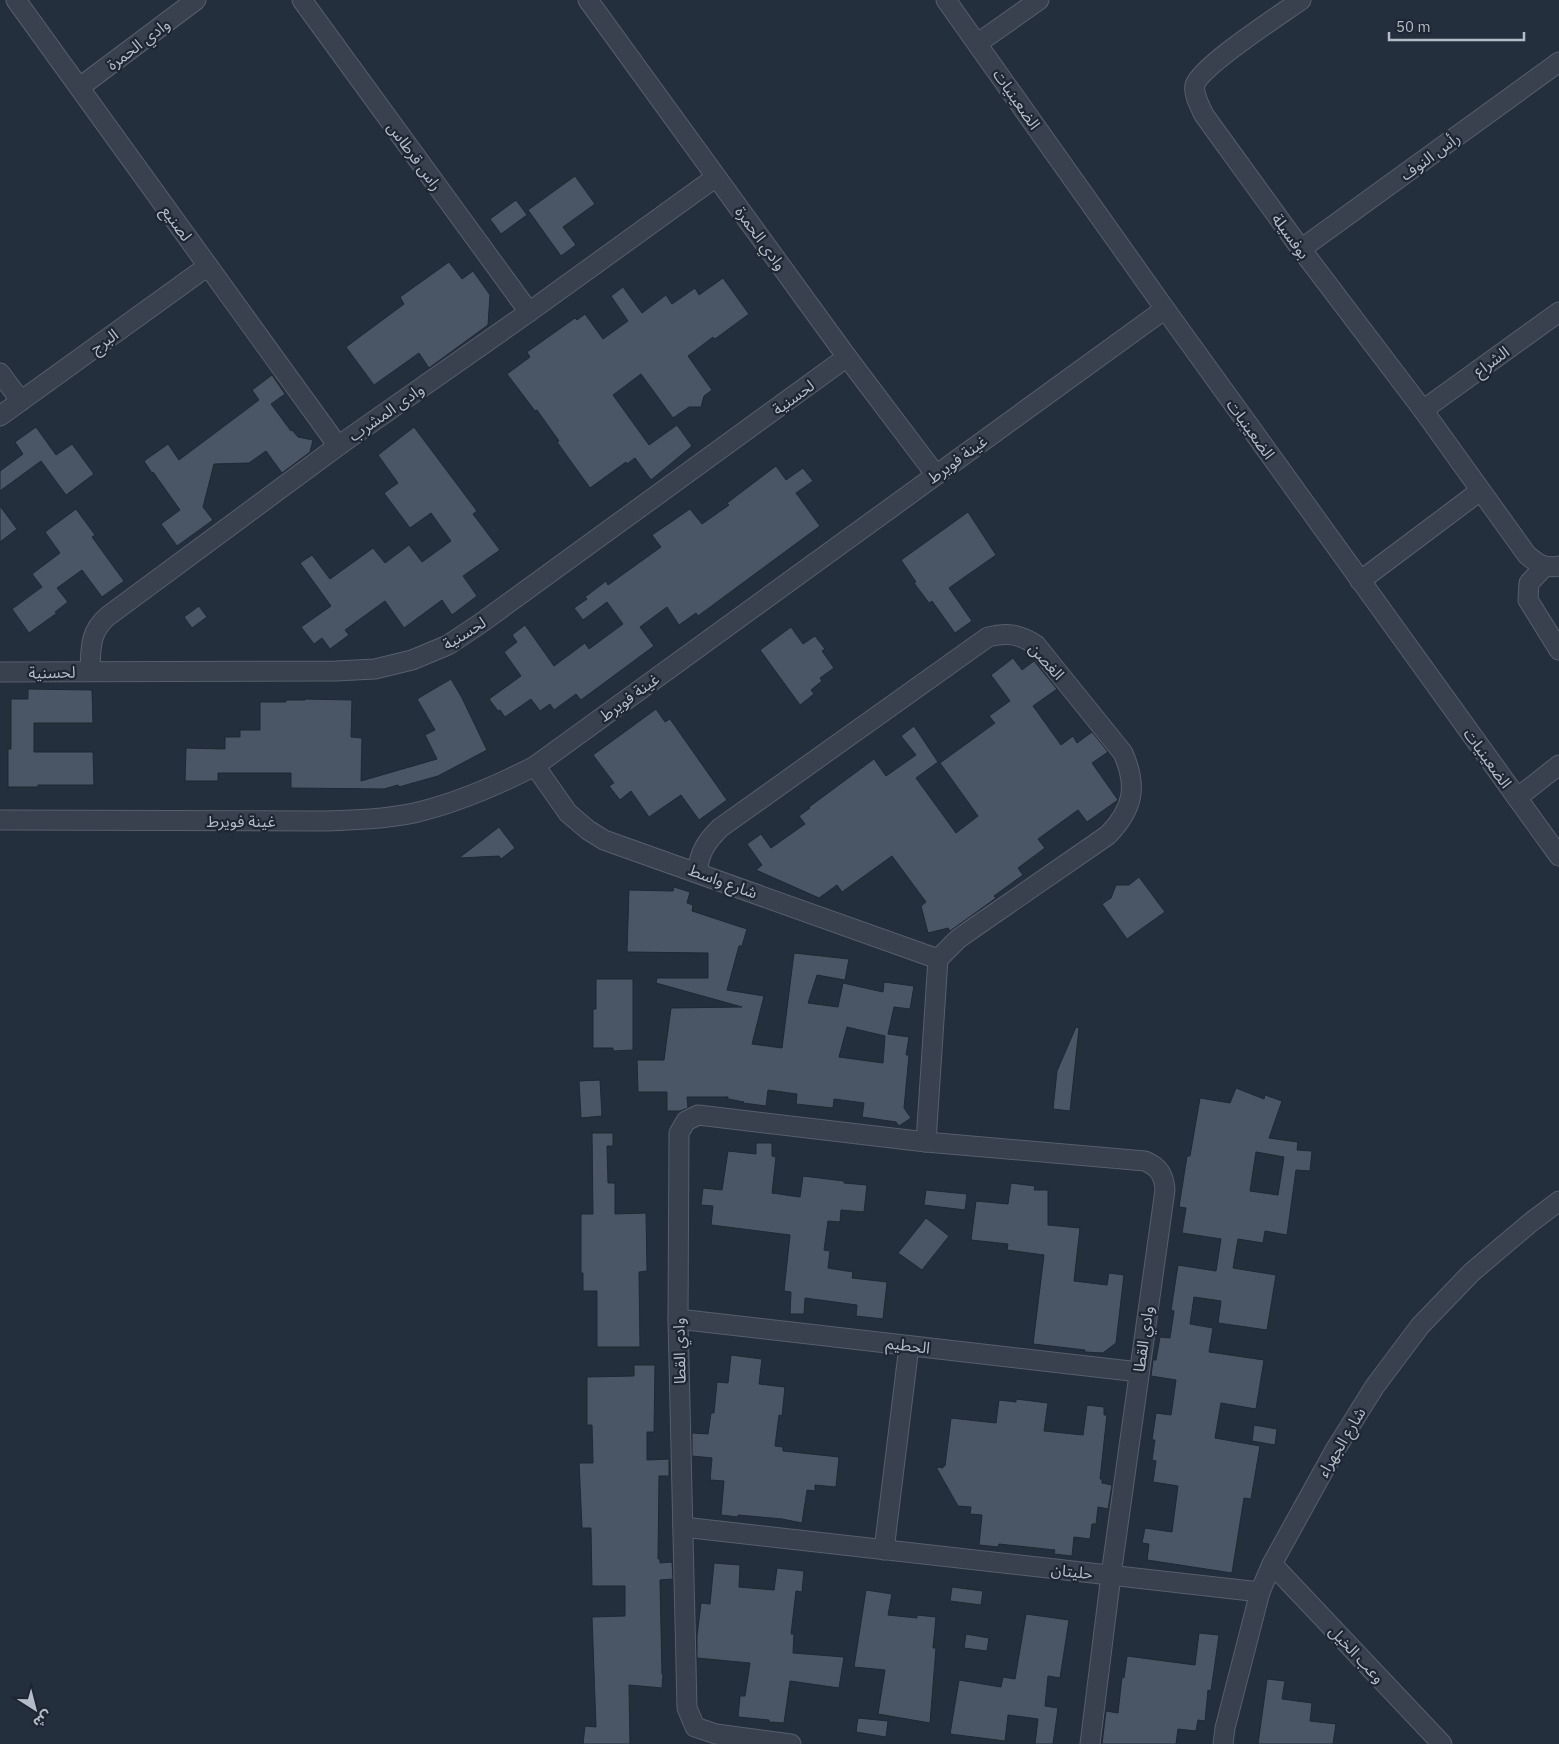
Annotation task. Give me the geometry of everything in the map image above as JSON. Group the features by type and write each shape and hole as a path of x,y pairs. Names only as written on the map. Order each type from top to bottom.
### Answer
{"street":[{"name":"لصنيع","path":"16,0 338,446"},
{"name":"وادي الحمرة","path":"80,87 196,0"},
{"name":"راس قرطاس","path":"302,0 529,312"},
{"name":"وادي الحمرة","path":"588,0 847,358 936,474"},
{"name":"الضعينيات","path":"946,0 1165,309 1559,856"},
{"path":"978,43 1039,0"},
{"name":"بوفسيلة","path":"1301,0 1213,63 1200,76 1194,87 1196,100 1204,115 1301,250 1422,410 1528,555 1538,564 1552,566"},
{"name":"رأس النوف","path":"1301,250 1559,62"},
{"name":"وادى المشرب","path":"90,672 93,637 101,622 338,446 529,312 716,177"},
{"name":"البرج","path":"0,416 208,266"},
{"name":"غينة فويرط","path":"0,820 326,821 370,819 413,813 455,802 496,786 535,766 1165,309"},
{"name":"الشراع","path":"1422,410 1559,312"},
{"name":"لحسنية","path":"0,672 336,671 374,669 412,660 448,645 481,623 847,358"},
{"path":"0,373 21,401"},
{"path":"1360,581 1480,491"},
{"path":"1552,566 1529,583 1528,600 1559,650"},
{"name":"الغصن","path":"697,872 700,856 708,840 720,828 988,637 1008,634 1018,636 1036,645 1123,753 1130,770 1132,788 1129,806 1120,822 1108,835 958,939 938,959"},
{"path":"1517,798 1559,765"},
{"name":"شارع واسط","path":"535,766 568,813 588,830 604,840 938,959"},
{"path":"926,1142 938,959"},
{"name":"وادي القطا","path":"791,1744 716,1734 695,1727 687,1708 678,1319 679,1133 686,1121 698,1115 926,1142 1145,1161 1154,1165 1161,1172 1165,1190 1138,1372 1090,1744"},
{"name":"شارع الجهراء","path":"1223,1744 1225,1728 1260,1592 1272,1564 1335,1450 1375,1386 1420,1326 1472,1272 1559,1201"},
{"name":"الحطيم","path":"678,1319 1138,1372"},
{"path":"884,1550 909,1346"},
{"name":"حليتان","path":"683,1527 1260,1592"},
{"name":"وعب الخيل","path":"1272,1564 1442,1744"}],"building":[{"path":"575,176 595,204 563,227 576,245 561,256 528,210"},
{"path":"516,200 527,215 501,234 490,219"},
{"path":"449,262 462,279 473,271 490,295 488,325 429,368 419,353 374,385 346,347 404,304 400,297"},
{"path":"723,278 749,314 688,356 712,390 704,396 701,407 689,407 673,418 641,374 613,395 649,445 677,425 692,446 651,480 635,458 627,464 626,462 590,488 537,410 535,411 507,374 530,357 527,352 575,318 577,320 585,314 603,339 628,321 611,296 623,287 642,313 666,295 672,304 695,288 699,295"},
{"path":"272,375 285,394 271,404 291,431 298,437 313,440 310,452 282,473 266,451 249,463 214,464 203,507 213,520 177,546 161,524 180,510 144,461 168,444 179,460 259,400 252,390"},
{"path":"36,427 56,455 72,444 94,474 66,495 41,461 0,491 0,471 23,454 15,442"},
{"path":"414,427 477,511 473,514 500,550 463,576 477,596 452,615 442,600 404,628 385,601 345,630 349,635 330,649 322,638 314,644 301,627 331,606 300,563 312,555 330,579 373,548 385,563 409,545 422,562 451,541 431,513 410,528 384,493 398,483 378,455"},
{"path":"776,466 786,480 803,468 813,481 796,493 820,526 698,616 696,613 679,625 667,607 640,627 654,646 581,700 576,694 554,710 550,704 540,711 531,699 505,717 500,710 498,711 489,699 521,676 504,652 517,642 512,635 525,625 554,666 585,643 589,649 623,624 607,602 583,620 574,608 587,599 585,597 606,581 608,585 661,547 652,535 690,509 702,524 729,505 727,503"},
{"path":"0,506 17,529 0,542"},
{"path":"76,509 95,535 92,537 124,581 102,597 82,570 57,588 68,602 55,612 57,613 29,633 12,609 42,587 32,574 60,553 45,532"},
{"path":"968,512 996,555 949,588 972,621 955,633 932,601 929,603 914,583 916,582 901,560"},
{"path":"199,606 207,617 192,628 184,617"},
{"path":"791,627 803,644 815,636 825,649 822,651 834,668 820,678 822,681 811,690 814,694 800,705 760,650"},
{"path":"1013,658 1022,670 1034,661 1057,689 1033,706 1061,745 1073,736 1077,743 1092,732 1108,752 1092,763 1118,800 1087,822 1078,810 1038,839 1045,848 1018,868 1023,875 994,896 996,898 950,931 948,928 928,933 921,906 926,902 892,856 842,892 837,885 819,898 756,870 762,865 747,844 761,834 771,848 805,824 799,816 809,807 874,759 886,776 916,755 901,736 914,726 938,762 916,778 956,833 978,816 940,763 995,723 989,716 1010,701 991,675"},
{"path":"451,679 487,750 438,776 399,787 398,785 384,789 291,788 291,773 218,773 218,781 185,781 186,748 225,749 225,737 240,737 240,730 260,730 260,702 286,702 286,700 305,699 352,700 351,737 362,738 361,781 437,759 425,735 435,730 417,699"},
{"path":"28,689 92,690 93,723 34,723 34,752 93,752 94,785 8,787 8,749 11,749 11,699 28,699"},
{"path":"656,709 665,722 670,719 727,800 699,820 681,795 649,817 631,791 620,800 609,786 614,783 593,755"},
{"path":"499,827 515,848 501,859 499,856 459,858"},
{"path":"1139,877 1165,912 1127,939 1102,904 1111,898 1116,885 1129,885"},
{"path":"674,887 690,892 687,903 693,905 692,911 747,929 742,946 739,946 727,990 764,996 752,1044 782,1048 794,953 849,959 845,980 817,975 808,1003 838,1007 843,983 883,992 884,982 914,986 910,1009 894,1007 888,1034 909,1037 906,1055 909,1055 904,1108 911,1118 899,1126 896,1122 862,1117 864,1103 834,1099 833,1108 796,1104 797,1094 768,1090 766,1106 743,1103 728,1099 728,1097 687,1097 688,1108 680,1111 667,1111 667,1092 638,1092 637,1060 664,1060 671,1008 742,1007 656,983 657,978 708,978 708,953 627,952 629,890 673,891","holes":["847,1027 885,1036 883,1063 839,1057"]},
{"path":"596,979 633,979 633,1050 613,1051 613,1048 593,1048 593,1009 596,1009"},
{"path":"1076,1027 1079,1028 1070,1111 1053,1109 1057,1071"},
{"path":"600,1080 602,1116 581,1118 579,1081"},
{"path":"1236,1088 1264,1099 1265,1095 1282,1101 1269,1138 1298,1142 1297,1150 1312,1151 1310,1171 1296,1170 1287,1235 1265,1231 1263,1243 1238,1239 1233,1268 1276,1275 1267,1330 1218,1323 1221,1301 1194,1297 1190,1324 1213,1328 1209,1352 1264,1360 1256,1409 1221,1403 1215,1438 1260,1446 1251,1499 1244,1498 1232,1573 1147,1560 1149,1544 1142,1543 1145,1528 1172,1532 1178,1486 1153,1482 1156,1461 1152,1460 1155,1440 1152,1440 1156,1413 1171,1415 1176,1380 1151,1376 1153,1360 1156,1360 1160,1337 1170,1338 1174,1311 1171,1310 1178,1265 1216,1271 1221,1239 1182,1233 1186,1208 1179,1207 1187,1156 1190,1156 1200,1098 1230,1103","holes":["1256,1152 1284,1157 1278,1195 1250,1191"]},
{"path":"592,1133 613,1133 613,1146 607,1146 608,1183 615,1183 615,1214 646,1213 647,1271 639,1272 640,1347 597,1347 597,1291 583,1291 583,1273 581,1273 581,1214 593,1214"},
{"path":"756,1143 772,1143 772,1156 776,1157 772,1193 800,1197 803,1176 867,1185 864,1212 841,1210 840,1222 828,1221 824,1250 830,1251 828,1268 853,1272 852,1278 887,1282 883,1319 856,1316 857,1305 805,1298 804,1314 790,1314 791,1292 784,1291 790,1235 711,1225 713,1206 701,1205 703,1188 722,1190 728,1151 756,1154"},
{"path":"1011,1183 1035,1186 1034,1190 1048,1190 1048,1225 1080,1228 1074,1281 1107,1285 1109,1273 1124,1275 1116,1343 1103,1353 1033,1344 1044,1255 1007,1250 1008,1244 971,1240 976,1201 1008,1204"},
{"path":"926,1190 967,1194 965,1210 924,1205"},
{"path":"926,1218 949,1236 922,1270 898,1253"},
{"path":"731,1355 762,1359 759,1384 785,1387 782,1416 779,1415 775,1446 783,1447 783,1451 839,1457 836,1487 815,1485 815,1491 807,1490 802,1523 782,1519 721,1515 724,1481 710,1480 712,1458 692,1456 692,1433 708,1434 711,1413 714,1413 717,1382 728,1383"},
{"path":"634,1365 655,1365 654,1432 647,1432 647,1460 669,1459 669,1476 659,1476 658,1559 660,1559 660,1563 672,1562 673,1579 660,1580 662,1688 629,1685 630,1744 583,1744 585,1726 596,1727 592,1617 625,1616 625,1586 592,1586 591,1528 582,1528 579,1463 593,1463 592,1425 587,1425 587,1377 634,1376"},
{"path":"1016,1399 1048,1403 1044,1431 1083,1435 1087,1405 1104,1407 1104,1415 1107,1415 1100,1479 1102,1479 1102,1483 1112,1485 1108,1509 1098,1507 1096,1524 1092,1524 1090,1539 1074,1537 1072,1556 1054,1554 1055,1550 999,1544 998,1547 979,1545 982,1515 970,1514 971,1507 958,1506 936,1467 943,1468 945,1466 951,1418 996,1423 999,1400 1016,1402"},
{"path":"1254,1425 1277,1429 1275,1445 1252,1441"},
{"path":"714,1563 740,1565 739,1587 774,1590 777,1568 804,1571 802,1592 796,1591 791,1634 794,1634 793,1653 844,1657 839,1688 790,1681 784,1723 738,1717 740,1696 745,1696 750,1663 697,1658 697,1636 701,1603 710,1604"},
{"path":"952,1587 983,1591 981,1605 950,1601"},
{"path":"866,1590 892,1594 888,1615 917,1618 917,1615 936,1617 933,1648 936,1648 930,1723 878,1714 885,1670 854,1667"},
{"path":"1026,1614 1069,1620 1060,1678 1048,1676 1045,1706 1058,1708 1053,1744 1035,1744 1038,1719 1008,1715 1005,1741 950,1734 959,1680 1001,1687 1003,1677 1015,1679"},
{"path":"1199,1633 1219,1635 1211,1691 1208,1690 1205,1721 1198,1720 1196,1731 1178,1729 1176,1744 1102,1744 1106,1711 1118,1713 1122,1677 1124,1678 1127,1656 1195,1665"},
{"path":"966,1634 989,1638 987,1651 964,1648"},
{"path":"1267,1679 1285,1681 1282,1699 1312,1703 1310,1721 1336,1724 1333,1744 1258,1744"},
{"path":"858,1718 888,1721 886,1737 856,1732"}]}
